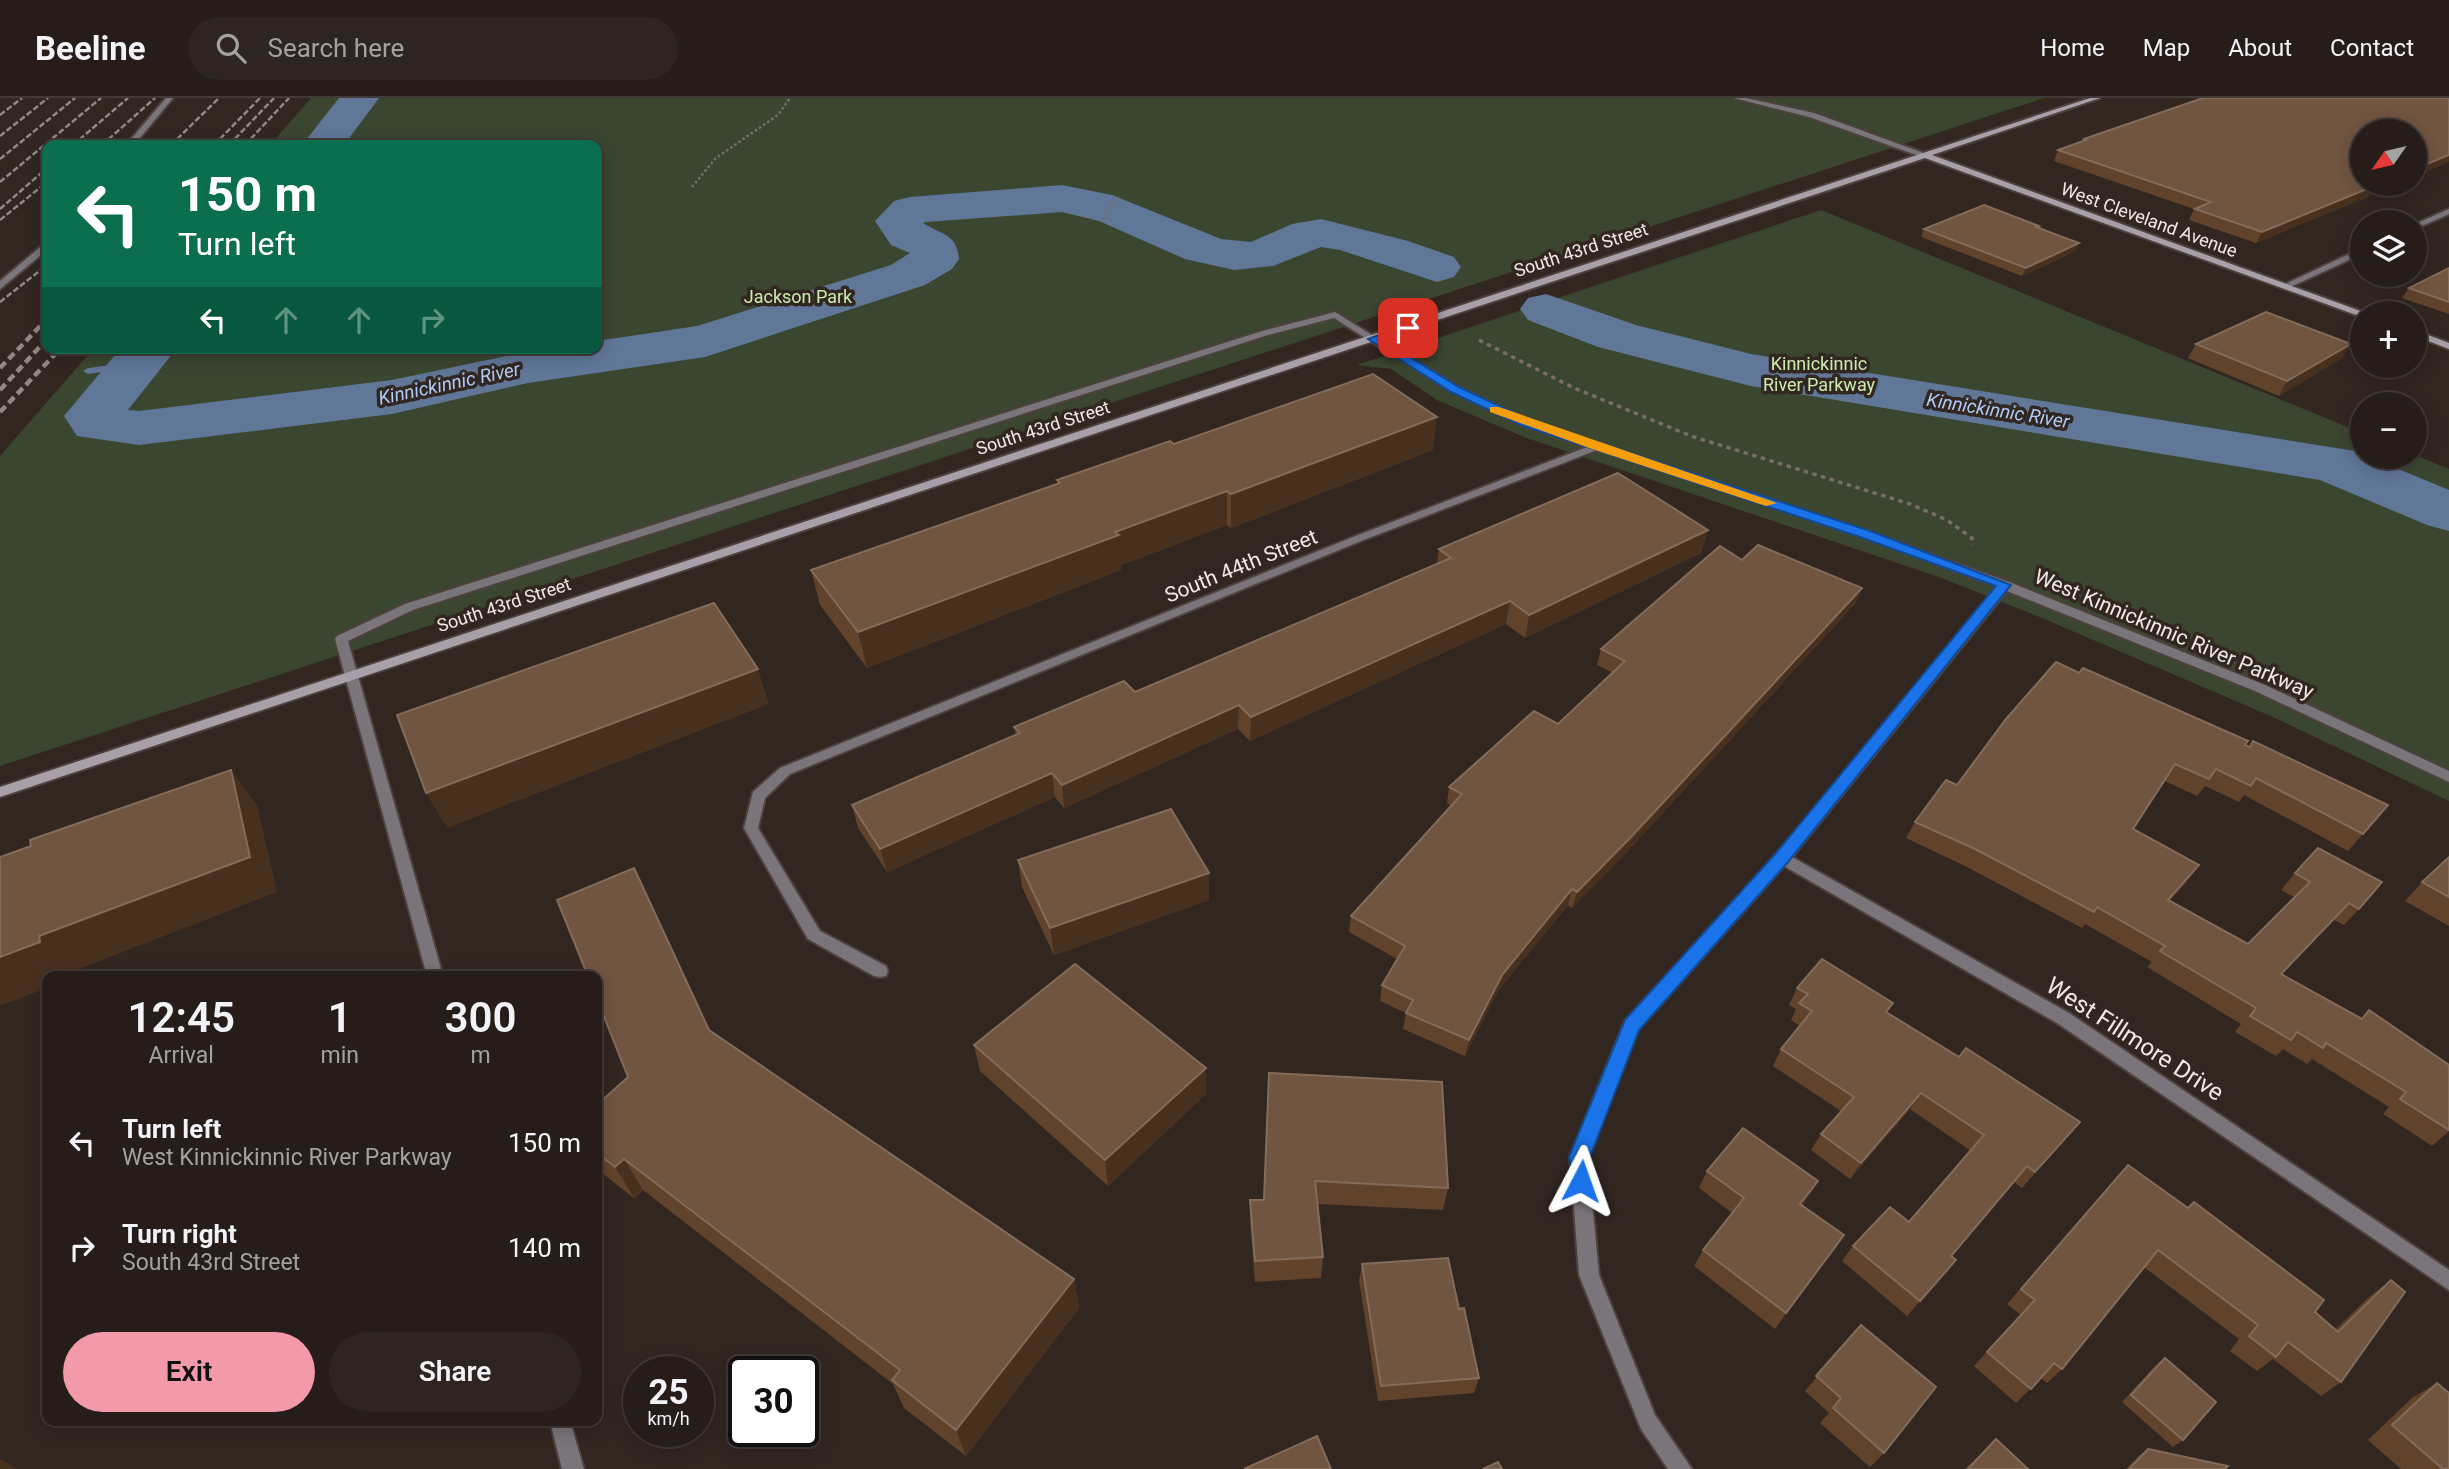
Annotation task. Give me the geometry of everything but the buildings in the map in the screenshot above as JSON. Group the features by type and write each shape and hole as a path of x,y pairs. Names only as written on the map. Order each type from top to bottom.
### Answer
{"main road":[{"name":"South 43rd Street","path":"0,792 2097,98"},
{"name":"West Cleveland Avenue","path":"1925,155 2350,310"},
{"path":"2427,338 2449,346"}],"street":[{"path":"134,140 170,98"},
{"path":"1737,98 1811,115 1925,155"},
{"path":"2427,221 2449,211"},
{"path":"0,286 42,250"},
{"path":"2286,286 2350,257"},
{"name":"West Kinnickinnic River Parkway","path":"350,676 341,639 409,607 1265,333 1335,315 1455,390 1490,407 1596,447 1865,534 2005,585 2260,688 2449,777"},
{"name":"South 44th Street","path":"880,971 814,935 751,828 758,796 785,771 1357,539 1596,447"},
{"path":"1681,1469 1648,1422 1589,1275 1580,1157 1631,1026 1782,858 2005,585"},
{"path":"350,676 434,971"},
{"name":"West Fillmore Drive","path":"1782,858 2063,1018 2449,1281"},
{"path":"561,1426 573,1469"}],"path":[{"path":"692,187 716,158 778,115 790,98"},
{"path":"1103,220 1119,195"},
{"path":"1479,340 1574,388 1691,436 1872,491 1933,513 1972,538 1972,553"}],"green space":[{"name":"Jackson Park","path":"311,98 2044,98 0,766 0,456 89,354 602,354 602,140 274,140"},
{"name":"Kinnickinnic River Parkway","path":"1821,210 2350,428 2350,469 2427,469 2427,460 2449,469 2449,801 2273,717 2042,618 1939,577 1524,437 1437,400 1391,369 1357,365"}],"waterway":[{"name":"Kinnickinnic River","path":"327,140 359,98"},
{"name":"Kinnickinnic River","path":"145,354 93,416 97,424 139,428 392,397 528,367 705,341 908,275 935,259 934,246 908,235 898,221 910,211 1028,199 1062,198 1096,204 1201,249 1234,256 1256,256 1299,237 1321,233 1354,239 1437,267"},
{"name":"Kinnickinnic River","path":"1546,309 1617,336 1751,370 2334,464 2449,512"},
{"path":"88,371 135,365"}],"railway":[{"path":"0,115 22,98"},
{"path":"0,136 48,98"},
{"path":"0,159 75,98"},
{"path":"50,140 101,98"},
{"path":"79,140 128,98"},
{"path":"108,140 155,98"},
{"path":"176,140 219,98"},
{"path":"219,140 260,98"},
{"path":"234,140 274,98"},
{"path":"250,140 289,98"},
{"path":"0,182 42,147"},
{"path":"0,209 42,172"},
{"path":"0,220 42,186"},
{"path":"0,302 42,269"},
{"path":"0,368 42,324"},
{"path":"0,390 42,344"},
{"path":"0,412 55,354"}],"slow traffic":[{"path":"1494,409 1525,423 1771,503"}],"route":[{"path":"1408,328 1373,339 1455,390 1525,423 1865,534 2005,585 1782,858 1631,1026 1580,1157 1581,1181"}]}
